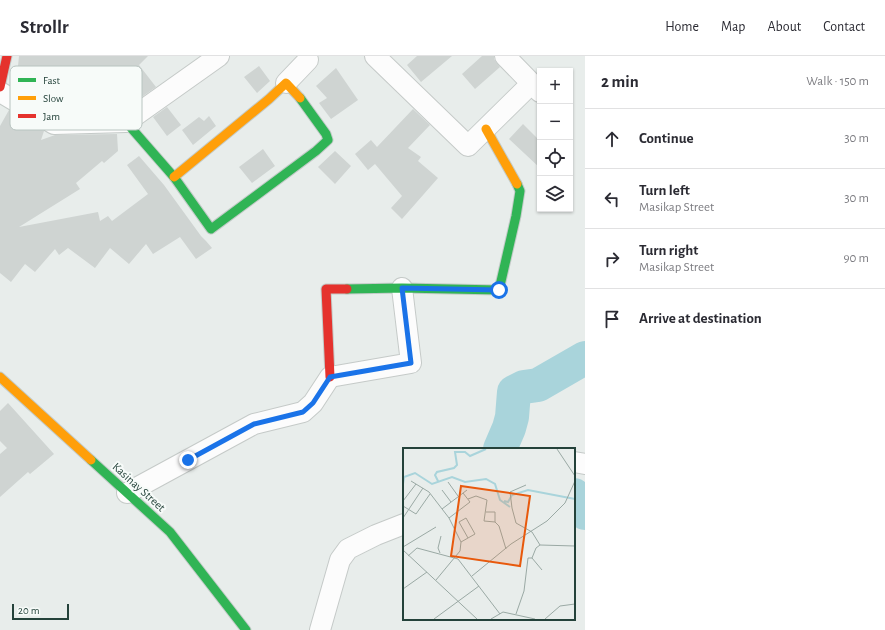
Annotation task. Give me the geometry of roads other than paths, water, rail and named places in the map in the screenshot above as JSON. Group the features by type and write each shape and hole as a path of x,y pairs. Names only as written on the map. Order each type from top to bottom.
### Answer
{"street":[{"path":"0,87 7,56"},
{"path":"142,111 219,56"},
{"path":"375,56 468,146 486,129 536,88 505,56"},
{"path":"174,177 269,99 308,60"},
{"path":"133,130 174,177 211,229 316,151 328,140 326,134 298,96 286,83"},
{"path":"0,92 10,98"},
{"path":"127,493 254,424 303,412 313,403 330,377 326,289 402,288 499,290 516,216 520,191 517,183 486,129"},
{"path":"330,377 411,363 402,288"},
{"name":"Kasinay Street","path":"0,377 170,532 246,630"},
{"path":"575,462 585,464"},
{"path":"320,630 340,560 348,549 376,535 403,524"}],"waterway":[{"path":"500,448 512,417 514,392 524,387 538,385 585,358"},
{"path":"575,497 585,513"}]}
